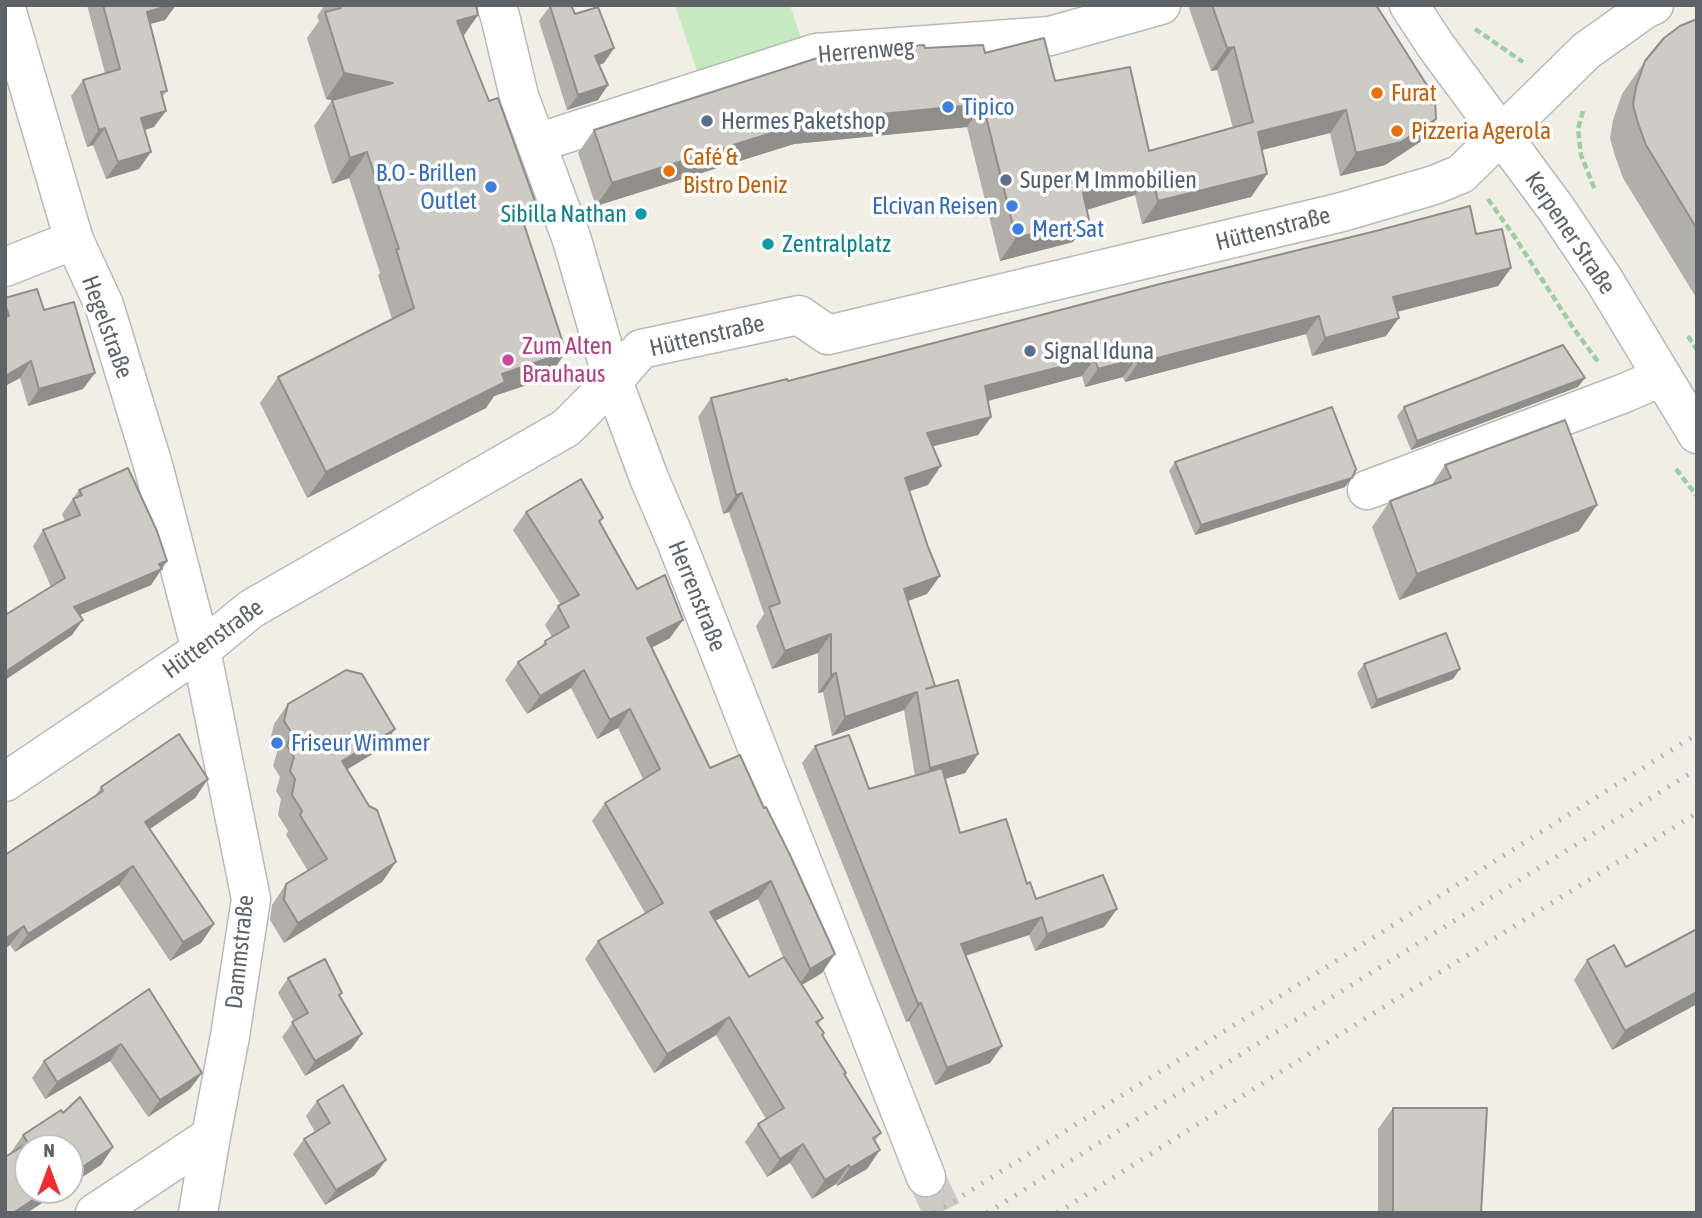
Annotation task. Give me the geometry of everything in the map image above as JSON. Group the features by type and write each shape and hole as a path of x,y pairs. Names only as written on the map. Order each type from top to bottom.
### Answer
{"street":[{"name":"Hegelstraße","path":"5,5 74,240 104,305 153,465 201,650"},
{"name":"Herrenweg","path":"537,143 816,53 1051,36 1161,5"},
{"name":"Kerpener Straße","path":"1409,5 1436,46 1557,210 1604,281 1697,434"},
{"name":"Hüttenstraße","path":"5,782 201,650 251,609 566,428 641,349 799,314 828,335 1342,212 1434,186 1461,174 1586,51 1654,5"},
{"name":"Herrenstraße","path":"509,9 519,96 572,240 613,381 926,1177"},
{"path":"5,267 74,240"},
{"path":"1367,490 1662,377"},
{"name":"Dammstraße","path":"198,1213 251,899 201,650"},
{"path":"95,1213 211,1136"}],"path":[{"path":"1465,22 1508,51 1583,110 1578,129 1581,155 1597,194"},
{"path":"1424,108 1461,174 1479,187 1574,329 1622,394"},
{"path":"1683,329 1697,350"},
{"path":"1671,462 1697,496"}],"green space":[{"path":"675,5 790,5 804,47 701,83"}],"building":[{"path":"103,5 171,5 147,12 167,91 161,92 166,111 141,118 151,152 118,162 105,128 99,130 83,80 120,69"},
{"path":"340,5 476,5 478,15 457,21 489,101 498,98 537,207 520,212 566,352 502,374 505,382 326,472 278,377 414,308 396,249 399,249 367,152 350,158 332,100 393,83 344,73 325,12 341,8"},
{"path":"551,5 571,5 575,14 598,7 614,48 595,56 608,85 578,95"},
{"path":"1212,5 1376,5 1435,98 1436,119 1401,142 1356,153 1346,110 1258,132 1267,174 1158,201 1151,172 1083,193 1089,220 1016,238 983,104 810,121 612,183 594,130 836,52 924,45 925,48 983,45 985,53 1044,38 1055,81 1130,67 1149,151 1253,122 1234,47 1227,48"},
{"path":"1697,19 1697,229 1646,145 1633,105 1645,61 1664,38 1680,26"},
{"path":"1470,206 1476,234 1502,229 1511,268 1393,297 1399,318 1325,338 1319,316 1138,363 1136,359 1098,369 1095,358 985,386 991,417 927,433 941,466 905,478 940,576 904,589 935,686 926,689 958,680 978,754 930,768 917,692 845,717 836,673 831,675 831,634 785,651 769,607 780,603 742,493 736,495 711,398 787,379 788,381"},
{"path":"37,289 44,310 74,302 95,373 39,389 31,361 5,376 5,317 9,316 5,298"},
{"path":"1563,345 1585,378 1417,441 1404,407"},
{"path":"1332,407 1356,469 1352,478 1201,525 1175,462"},
{"path":"1565,420 1597,505 1417,574 1390,501 1451,478 1445,465"},
{"path":"128,468 157,531 167,561 159,564 162,569 74,607 83,620 5,672 5,610 7,614 65,578 43,530 80,515 73,499 82,495 79,490"},
{"path":"581,479 603,518 599,521 637,589 665,575 683,620 647,638 710,768 740,755 835,954 810,969 771,881 710,912 749,977 784,957 823,1018 816,1022 824,1033 822,1035 881,1133 873,1138 880,1150 825,1180 803,1144 780,1159 758,1124 784,1108 729,1017 667,1054 598,941 663,903 605,803 660,769 630,709 610,720 584,670 540,696 518,662 569,627 558,606 579,595 526,512"},
{"path":"1446,633 1460,669 1377,700 1364,664"},
{"path":"346,670 362,674 395,729 342,761 369,806 377,810 396,862 298,923 284,900 286,884 327,859 300,815 302,811 292,795 295,779 290,771 294,757 287,746 291,732 284,721 288,704"},
{"path":"179,734 208,779 145,822 214,924 183,942 133,866 28,934 24,926 5,939 5,855 103,791 101,787"},
{"path":"849,735 869,789 942,768 960,833 1006,819 1027,884 1030,882 1036,899 1103,875 1117,909 1047,934 1042,917 961,944 1002,1046 947,1068 921,1003 918,1004 815,746"},
{"path":"1697,929 1697,992 1625,1031 1587,960 1614,945 1626,967"},
{"path":"325,959 342,993 339,995 362,1034 315,1061 292,1022 308,1013 288,978"},
{"path":"149,989 202,1073 160,1100 121,1044 57,1082 44,1061"},
{"path":"343,1085 386,1160 336,1190 304,1139 330,1123 317,1101"},
{"path":"80,1097 113,1147 84,1166 84,1134 25,1134 61,1110 63,1113"},
{"path":"1393,1108 1487,1108 1481,1213 1393,1213"},
{"path":"14,1152 14,1204 27,1204 13,1213 5,1213 5,1157"}],"tunnel":[{"path":"926,1177 943,1213"}],"railway":[{"path":"935,1213 1697,734"},
{"path":"987,1213 1697,769"},
{"path":"1057,1213 1697,813"}],"place":[{"name":"Furat","path":"1377,93"},
{"name":"Tipico","path":"948,107"},
{"name":"Hermes Paketshop","path":"707,121"},
{"name":"Pizzeria Agerola","path":"1397,131"},
{"name":"Café & Bistro Deniz","path":"669,171"},
{"name":"Super M Immobilien","path":"1006,180"},
{"name":"B.O - Brillen Outlet","path":"491,187"},
{"name":"Elcivan Reisen","path":"1012,206"},
{"name":"Sibilla Nathan","path":"641,214"},
{"name":"Mert Sat","path":"1018,229"},
{"name":"Zentralplatz","path":"768,244"},
{"name":"Signal Iduna","path":"1030,351"},
{"name":"Zum Alten Brauhaus","path":"508,360"},
{"name":"Friseur Wimmer","path":"277,743"}]}
